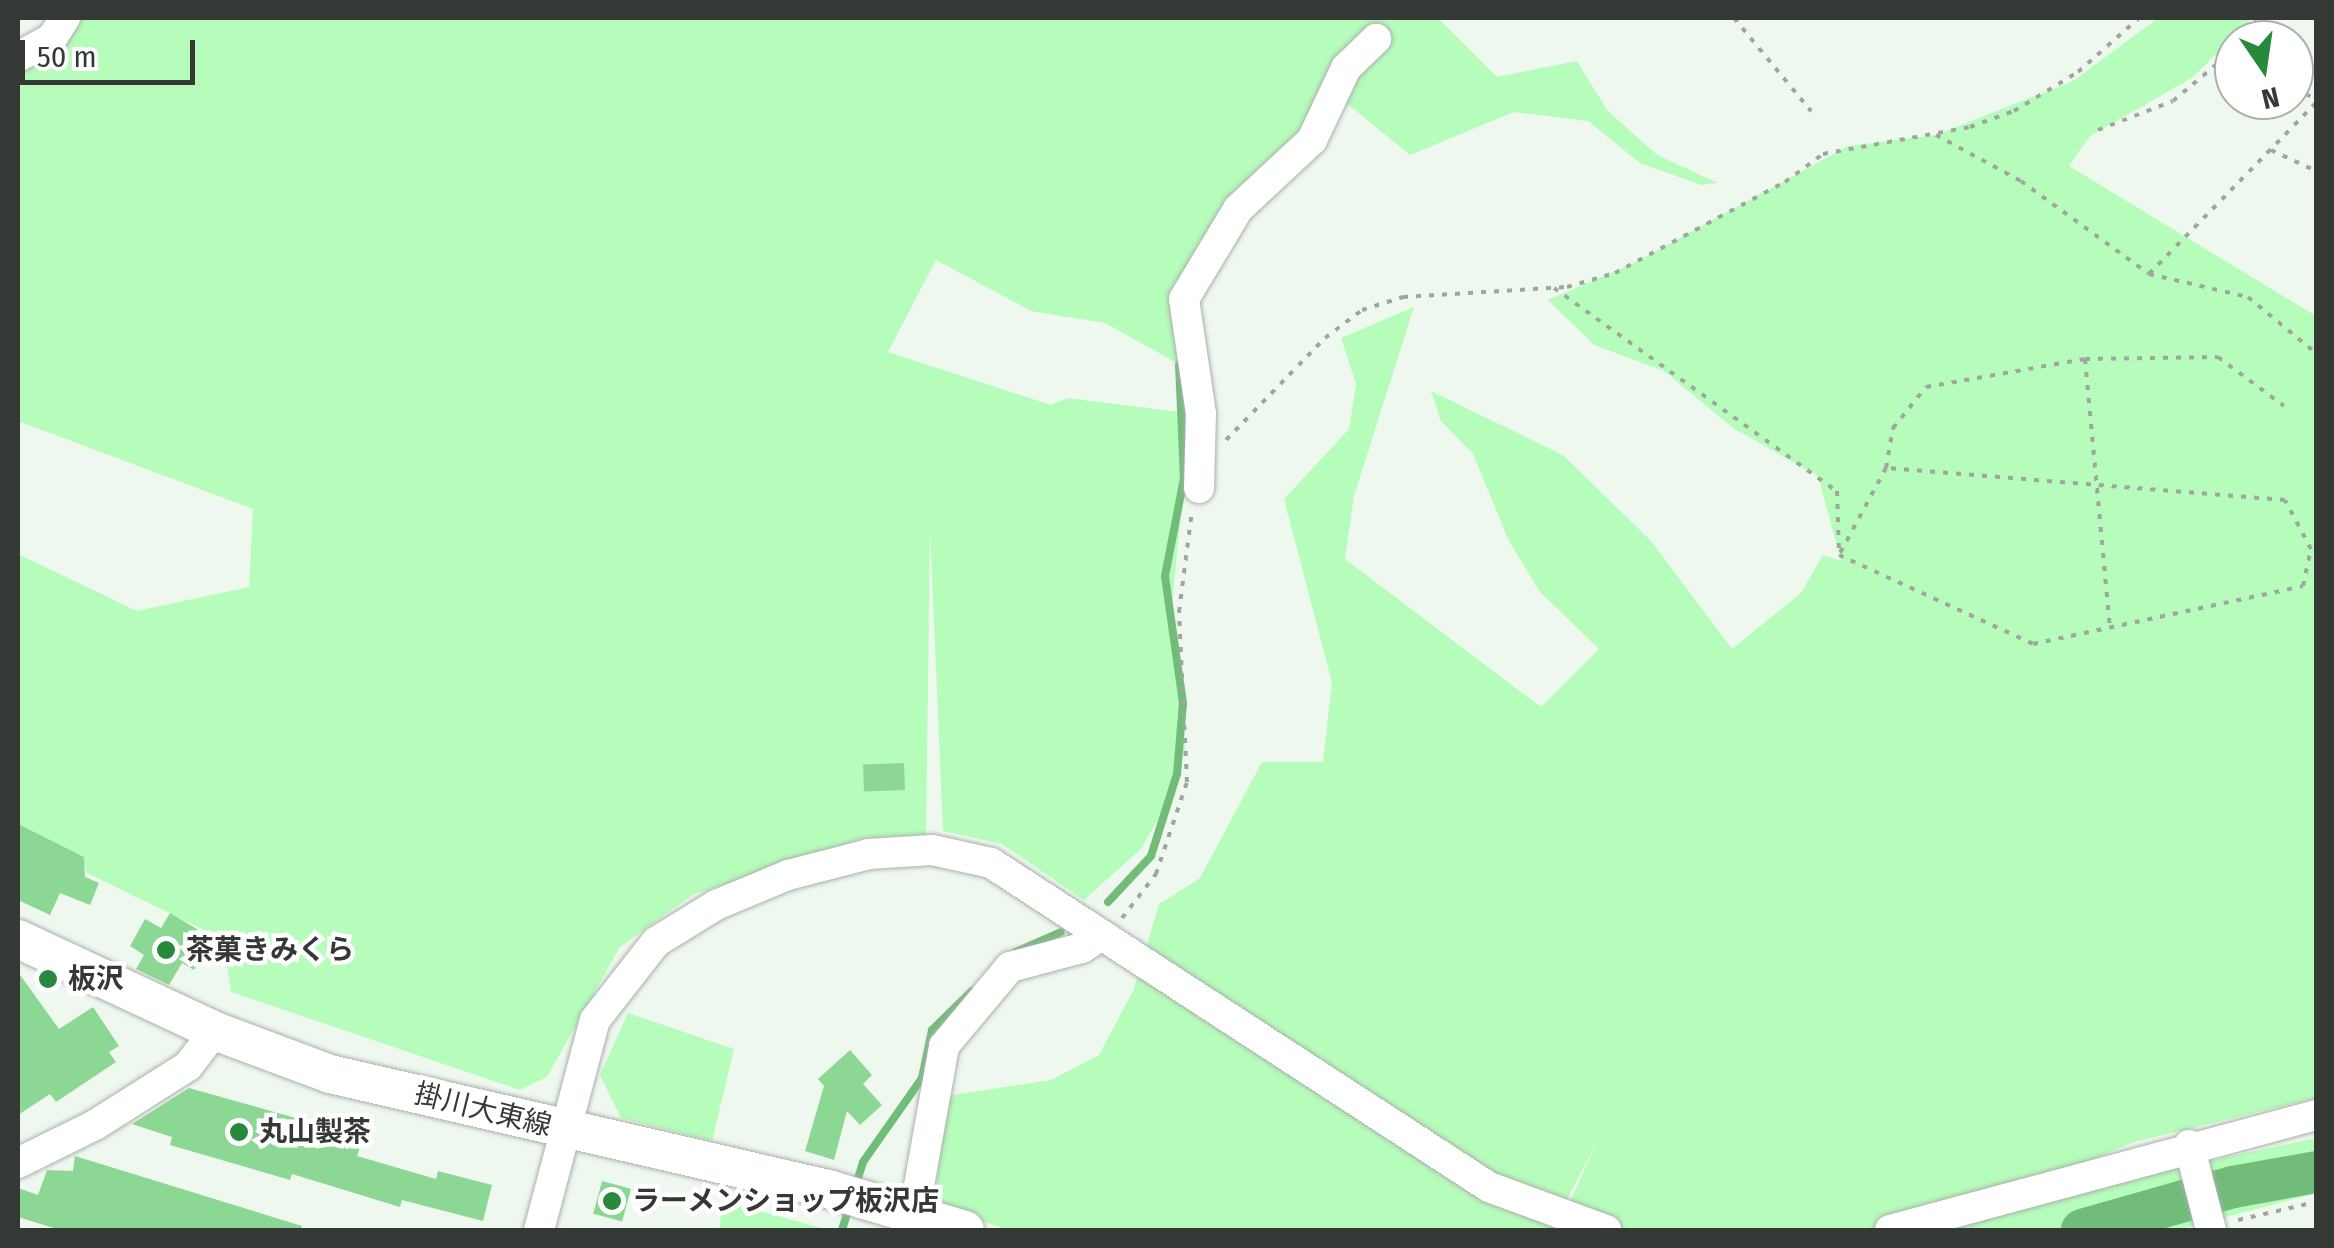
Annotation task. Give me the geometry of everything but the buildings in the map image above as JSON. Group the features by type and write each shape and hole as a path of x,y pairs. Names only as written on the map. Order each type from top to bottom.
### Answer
{"main road":[{"name":"掛川大東線","path":"18,939 215,1031 330,1074 828,1189 894,1216 965,1230"}],"street":[{"path":"18,57 52,38 66,18"},
{"path":"1199,488 1201,414 1184,299 1238,209 1312,140 1346,68 1376,39"},
{"path":"539,1230 595,1020 624,975 668,934 788,875 869,854 932,850 991,863 1489,1187 1606,1230"},
{"path":"894,1216 944,1046 1010,968 1082,948 1102,935"},
{"path":"18,1163 95,1125 188,1066 215,1031"},
{"path":"1890,1230 2190,1145 2316,1116"},
{"path":"2190,1145 2208,1225"}],"path":[{"path":"1734,18 1811,111"},
{"path":"1932,18 1941,18"},
{"path":"1222,444 1325,338 1362,310 1403,296 1554,288 1615,273 1785,182 1823,154 1933,134 2014,111 2078,72 2139,18"},
{"path":"2098,130 2173,101 2214,67"},
{"path":"2149,274 2316,101"},
{"path":"1933,134 2021,181 2149,274 2248,297 2316,353"},
{"path":"2271,150 2316,171"},
{"path":"1554,288 1838,491 1839,555"},
{"path":"1839,555 1886,468 1893,428 1926,387 2084,359 2218,357 2284,406"},
{"path":"2084,359 2110,627"},
{"path":"1839,555 2033,644 2304,586 2311,549 2285,500 2094,488 1886,468"},
{"path":"1102,935 1134,908 1156,874 1187,782 1179,612 1199,488"},
{"path":"2208,1225 2316,1202"}],"green space":[{"path":"77,18 1438,18 1497,77 1577,61 1607,110 1657,155 1718,183 1701,185 1640,163 1588,121 1514,112 1410,155 1344,101 1184,299 1193,372 1105,323 1031,311 936,260 888,352 1051,405 1068,398 1179,412 1186,463 1172,604 1185,749 1171,797 1141,849 1084,900 1002,844 943,831 930,530 926,835 863,838 692,895 620,947 547,1077 520,1090 231,992 223,939 87,873 83,857 18,825 18,554 137,611 249,587 253,509 18,421 18,69"},
{"path":"2158,18 2252,18 2214,20 2214,56 2192,78 2090,136 2069,166 2316,316 2316,1098 2134,1142 1955,1216 2316,1138 2316,1193 2177,1230 1557,1230 1597,1142 1551,1230 1007,1230 934,1203 947,1096 1051,1080 1099,1055 1134,989 1159,904 1200,878 1262,762 1323,762 1332,683 1284,499 1349,429 1356,384 1341,338 1414,307 1354,496 1345,559 1541,707 1599,649 1540,592 1509,541 1473,454 1441,421 1431,391 1563,455 1651,541 1732,649 1801,593 1823,555 1841,561 1818,476 1733,428 1664,371 1594,345 1548,300 1634,263 1848,146 1936,135 2073,81"},
{"path":"628,1013 734,1049 712,1141 621,1118 600,1075"},
{"path":"723,1201 829,1230 719,1230"}],"waterway":[{"path":"1108,902 1151,856 1177,774 1183,703 1165,576 1184,478 1179,365"},
{"path":"1016,952 1061,932"},
{"path":"856,1184 863,1162 922,1078 932,1030 972,991"},
{"path":"2082,1230 2233,1187 2316,1172"},
{"path":"842,1230 849,1207"}],"place":[{"name":"茶菓きみくら","path":"166,950"},
{"name":"板沢","path":"48,979"},
{"name":"丸山製茶","path":"239,1132"},
{"name":"ラーメンショップ板沢店","path":"612,1201"}]}
